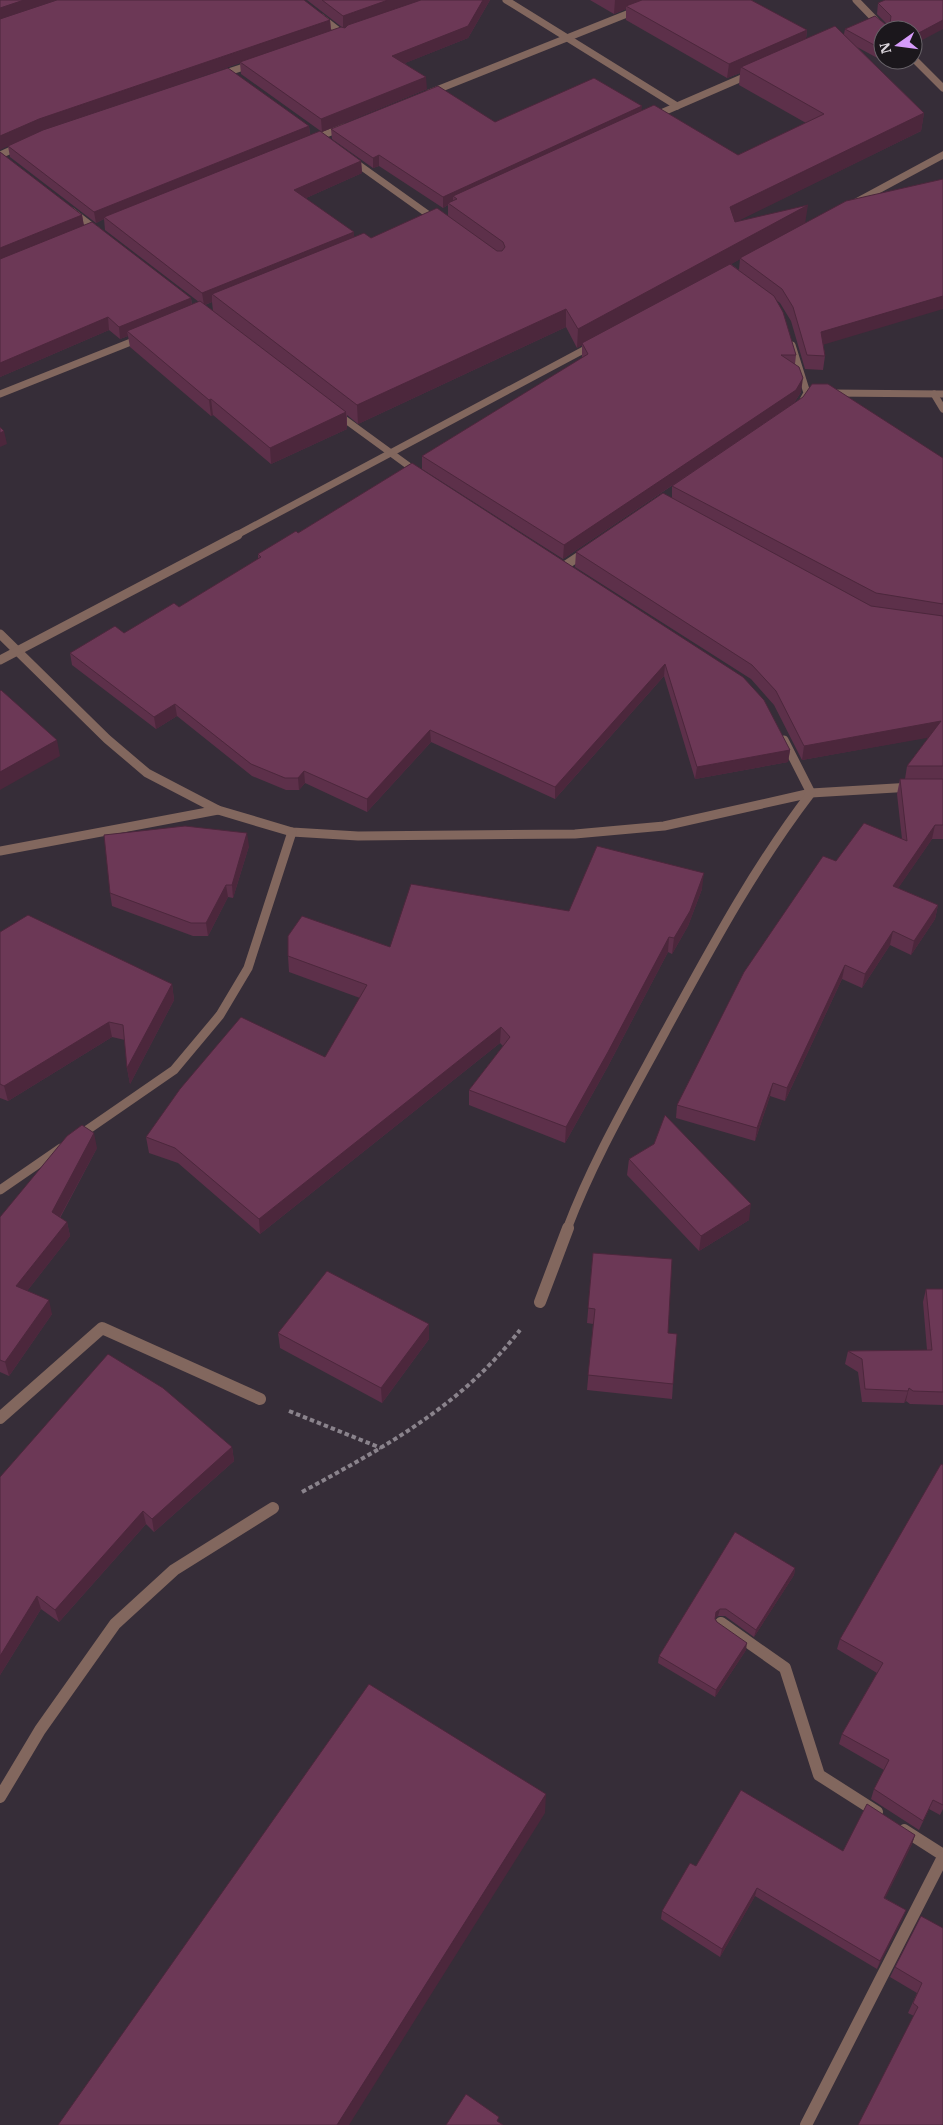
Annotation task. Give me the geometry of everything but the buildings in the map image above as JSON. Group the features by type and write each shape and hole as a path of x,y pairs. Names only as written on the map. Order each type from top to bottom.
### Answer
{"street":[{"path":"506,0 677,106"},
{"path":"421,96 662,0"},
{"path":"856,0 875,20"},
{"path":"313,12 344,35"},
{"path":"866,24 873,21"},
{"path":"335,38 352,32"},
{"path":"211,78 265,60"},
{"path":"923,68 943,88"},
{"path":"650,118 758,71"},
{"path":"229,72 237,77"},
{"path":"302,144 347,126"},
{"path":"312,131 328,142"},
{"path":"7,162 0,155 26,144"},
{"path":"344,154 440,223"},
{"path":"849,206 943,155"},
{"path":"66,207 104,236"},
{"path":"424,221 442,214"},
{"path":"87,233 105,226"},
{"path":"788,332 807,394"},
{"path":"0,394 151,334"},
{"path":"0,660 390,455 599,342"},
{"path":"807,394 943,394"},
{"path":"798,407 807,394"},
{"path":"934,394 943,409"},
{"path":"328,407 390,455 423,476"},
{"path":"563,567 596,545"},
{"path":"0,634 107,740 147,773 218,810 292,832 358,836 575,834 664,826 811,793 925,787"},
{"path":"780,733 811,793"},
{"path":"540,1302 583,1187 619,1116 731,911 774,842 811,793"},
{"path":"0,851 218,810"},
{"path":"0,1190 174,1070 220,1016 248,968 292,832"},
{"path":"0,1418 102,1328 260,1399"},
{"path":"0,1797 40,1730 115,1624 174,1570 273,1508"},
{"path":"721,1623 785,1668 819,1774 943,1856 806,2125"}],"path":[{"path":"273,1508 382,1448 444,1406 481,1376 513,1341 540,1302"},
{"path":"260,1399 382,1448"}]}
